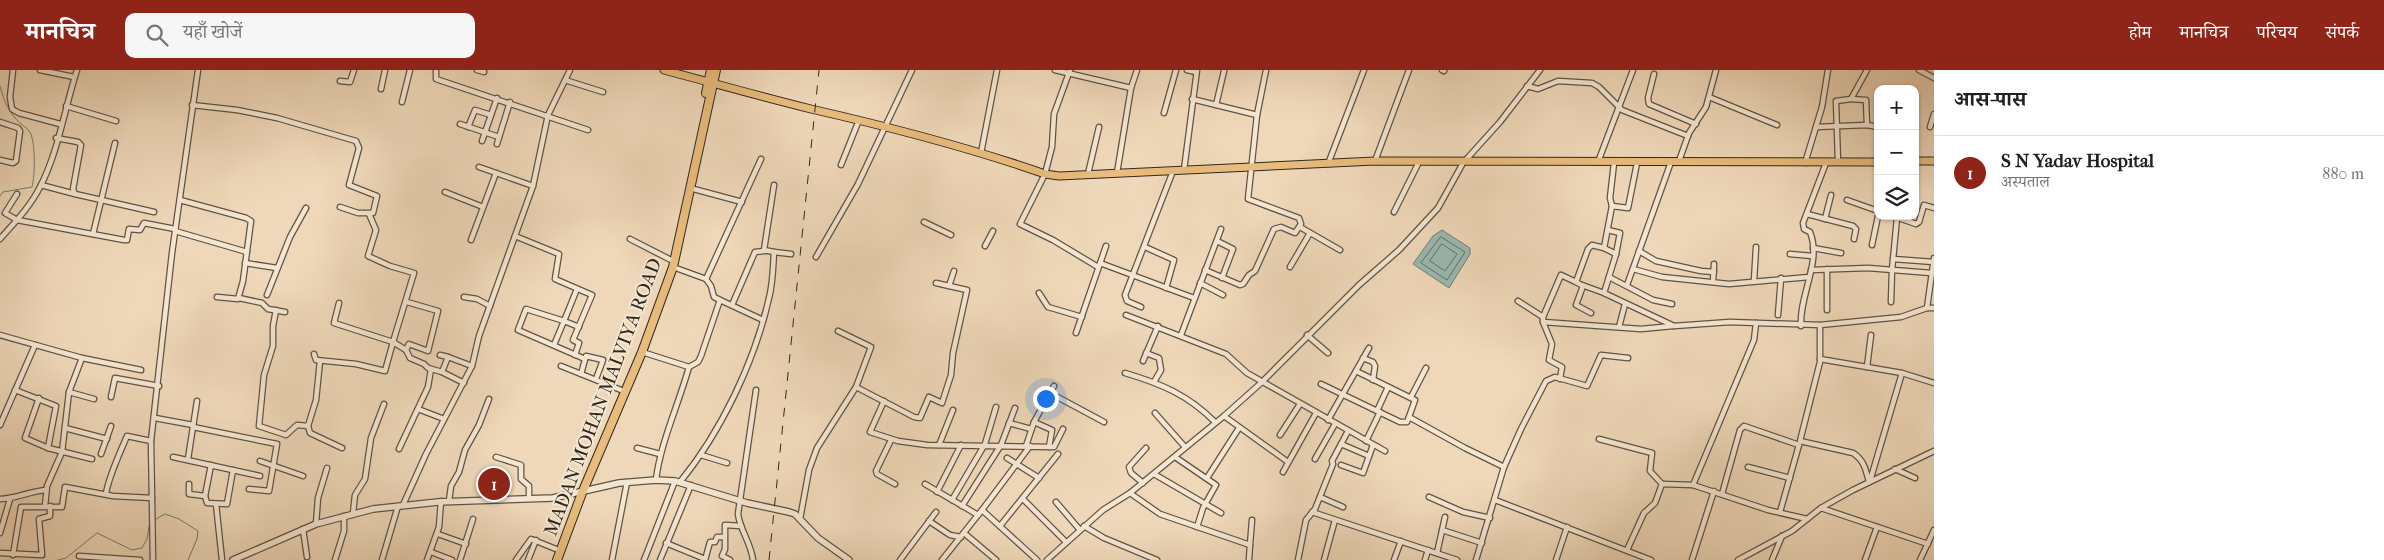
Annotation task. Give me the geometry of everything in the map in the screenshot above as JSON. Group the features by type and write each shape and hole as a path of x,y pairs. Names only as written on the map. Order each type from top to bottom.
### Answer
{"highway":[{"path":"579,493 672,263 711,82 710,70"},
{"name":"MADAN MOHAN MALVIYA ROAD","path":"558,560 556,548 642,352 672,263 690,188 711,82 716,70"},
{"name":"MADAN MOHAN MALVIYA ROAD","path":"558,560 579,493"}],"main road":[{"path":"664,70 859,119 981,153 1044,174 1059,176 1375,161 1463,163 1874,162"},
{"path":"1919,161 1934,161"}],"street":[{"path":"13,70 10,97 12,109 19,113 60,124"},
{"path":"40,70 74,77"},
{"path":"0,239 17,220 41,185 77,70"},
{"path":"153,560 151,441 159,386 165,311 175,230 198,70"},
{"path":"340,81 350,82 354,70"},
{"path":"381,89 386,70"},
{"path":"402,102 410,70"},
{"path":"436,70 436,79 510,102 588,130"},
{"path":"477,70 484,72"},
{"path":"382,560 400,505 472,366 490,306 533,186 548,115 570,70"},
{"path":"816,257 858,184 912,70"},
{"path":"981,153 997,70"},
{"path":"1055,70 1070,72 1131,88"},
{"path":"1116,173 1131,88 1137,70"},
{"path":"1164,113 1176,70"},
{"path":"1184,170 1197,71 1187,70"},
{"path":"1205,270 1222,278 1243,284 1249,275 1255,271 1274,229 1281,227 1295,233 1302,221 1299,218 1248,199 1257,115 1266,70"},
{"path":"1328,164 1364,70"},
{"path":"1375,161 1408,70"},
{"path":"1047,560 1103,510 1143,483 1224,416 1262,382 1359,285 1399,250 1438,208 1463,163 1540,70"},
{"path":"1598,162 1633,70"},
{"path":"1627,285 1675,161 1688,136 1703,114 1716,70"},
{"path":"1805,163 1822,107 1828,70"},
{"path":"1851,99 1867,70"},
{"path":"1919,70 1934,78"},
{"path":"1216,105 1224,71"},
{"path":"1070,72 1054,114 1052,147 1044,174 1020,224 1099,265 1194,298"},
{"path":"1654,74 1648,98 1650,104 1696,124"},
{"path":"565,80 603,92"},
{"path":"1528,86 1538,89 1558,81 1592,83 1599,87 1620,108 1688,136"},
{"path":"1708,97 1778,125"},
{"path":"482,141 497,98"},
{"path":"1192,99 1257,115"},
{"path":"1838,162 1836,101 1866,100 1867,125"},
{"path":"497,144 510,102"},
{"path":"192,105 253,113 353,139 360,148 349,185 377,196 374,211 369,214 358,213 340,207"},
{"path":"66,106 116,121"},
{"path":"468,127 475,110 491,115"},
{"path":"1930,127 1934,114"},
{"path":"841,165 859,119"},
{"path":"0,122 16,127 20,131 16,160 13,163 0,160"},
{"path":"460,124 499,137"},
{"path":"1816,127 1874,126"},
{"path":"1088,174 1099,128"},
{"path":"56,138 78,142 81,145 73,189 75,194"},
{"path":"93,234 115,143"},
{"path":"706,279 761,159"},
{"path":"1394,212 1419,162"},
{"path":"1604,248 1612,206 1610,198 1614,163"},
{"path":"1612,206 1628,208 1637,163"},
{"path":"1801,326 1800,312 1809,277 1813,248 1810,232 1803,226 1826,163"},
{"path":"479,167 533,186"},
{"path":"1141,307 1125,298 1173,171"},
{"path":"471,240 496,173"},
{"path":"41,185 154,212"},
{"path":"765,251 774,185"},
{"path":"690,188 742,202"},
{"path":"445,192 483,207"},
{"path":"17,194 6,213 9,217 17,220 124,240 126,240 129,229 140,230 144,223 175,230 247,252"},
{"path":"1825,219 1831,195"},
{"path":"180,200 248,219 251,225 239,298"},
{"path":"1847,200 1874,210"},
{"path":"1904,220 1916,224 1919,222 1924,205 1934,208"},
{"path":"267,295 277,268 306,208"},
{"path":"314,354 314,360 356,364 385,371 407,302 413,272 390,266 368,256 376,230 369,214"},
{"path":"1807,214 1855,228 1854,239"},
{"path":"1872,245 1877,220"},
{"path":"1892,302 1895,220"},
{"path":"924,222 951,235"},
{"path":"1300,227 1340,250"},
{"path":"1180,334 1221,229"},
{"path":"1604,293 1616,254 1620,233 1608,230"},
{"path":"985,246 992,231"},
{"path":"1290,267 1310,233"},
{"path":"515,236 559,254 555,279 592,295 573,340 580,343 575,354"},
{"path":"630,240 706,279 711,286 714,297 763,320"},
{"path":"1216,241 1233,249 1222,278"},
{"path":"1576,282 1588,249 1592,245 1616,254"},
{"path":"1076,333 1106,246"},
{"path":"1145,247 1174,260 1166,288"},
{"path":"1754,281 1756,247"},
{"path":"1813,248 1841,253"},
{"path":"732,305 755,252 765,251 791,254"},
{"path":"1639,251 1656,261 1714,272"},
{"path":"644,560 677,482 701,455 746,368 763,320 771,288 774,252"},
{"path":"1790,254 1812,256"},
{"path":"1893,259 1934,260 1931,273 1932,285 1926,308"},
{"path":"245,263 277,268"},
{"path":"1713,282 1714,264"},
{"path":"1633,269 1662,277 1735,284 1781,278 1809,277"},
{"path":"1827,269 1827,310"},
{"path":"1810,270 1892,270 1931,273"},
{"path":"949,286 954,271"},
{"path":"1560,379 1562,368 1549,360 1552,344 1543,319 1561,275 1674,326"},
{"path":"1609,277 1653,300 1672,304"},
{"path":"1778,315 1781,278"},
{"path":"856,387 914,417 920,418 929,397 942,403 951,376 953,353 967,290 936,283"},
{"path":"1200,283 1223,295"},
{"path":"1582,285 1576,305 1591,313"},
{"path":"554,345 577,289"},
{"path":"1039,293 1048,307 1082,317"},
{"path":"217,297 237,301 239,298 262,303 268,309 285,312"},
{"path":"464,297 477,299 490,306"},
{"path":"656,480 660,454 673,422 689,367 698,362 701,356 720,300"},
{"path":"1518,301 1543,319 1641,329 1725,322 1801,326 1820,325 1901,317 1926,308 1934,308"},
{"path":"406,350 409,344 428,351 438,311 407,302"},
{"path":"339,303 334,321 336,325 394,342 406,350 410,358 464,383"},
{"path":"1619,327 1625,304"},
{"path":"579,327 526,309 518,330 585,359"},
{"path":"276,310 273,326 273,346 264,375 259,426 286,435 294,426 308,426"},
{"path":"1126,315 1180,334 1226,354 1247,373 1386,451"},
{"path":"1693,485 1754,340 1756,323"},
{"path":"1780,512 1820,359 1820,325"},
{"path":"1143,361 1158,326"},
{"path":"800,519 809,470 814,454 856,387 871,347 838,331"},
{"path":"1867,367 1871,334"},
{"path":"0,335 82,358 141,370"},
{"path":"1307,335 1328,353"},
{"path":"0,425 35,345"},
{"path":"1328,420 1369,348"},
{"path":"642,352 689,367"},
{"path":"1146,353 1159,358 1161,370 1154,382"},
{"path":"440,355 472,366"},
{"path":"1476,560 1504,467 1546,381 1552,378 1587,386 1601,355 1628,358"},
{"path":"581,374 586,356 602,360 596,380"},
{"path":"442,372 448,357"},
{"path":"0,553 13,555 42,554 40,519 50,516 46,490 62,452 70,392 82,358"},
{"path":"1363,358 1373,362 1375,366 1373,380"},
{"path":"1820,359 1902,373 1934,383"},
{"path":"320,361 316,400 308,426 310,433 342,448"},
{"path":"561,366 621,390"},
{"path":"1411,397 1426,368"},
{"path":"399,450 428,387 431,369"},
{"path":"1321,384 1406,422 1415,401 1411,397 1356,371"},
{"path":"1125,373 1154,382 1197,405 1215,422"},
{"path":"1869,482 1902,373"},
{"path":"111,397 115,378 159,386"},
{"path":"942,560 1017,464 1028,446 1034,422 1054,386"},
{"path":"1366,441 1388,386"},
{"path":"15,390 56,406 48,448"},
{"path":"753,560 750,545 741,526 738,514 756,390"},
{"path":"70,392 94,399"},
{"path":"1050,393 1104,422"},
{"path":"39,398 25,438 48,448 92,459"},
{"path":"449,501 451,486 459,472 465,450 479,426 489,400"},
{"path":"188,459 197,401"},
{"path":"884,401 870,432 891,440 938,445 984,444 1049,447 1056,446 1063,429"},
{"path":"354,513 355,495 365,479 371,438 384,404"},
{"path":"1280,435 1300,404"},
{"path":"952,500 984,444 996,407"},
{"path":"962,506 1001,445 1015,408"},
{"path":"418,409 444,419"},
{"path":"938,445 953,410"},
{"path":"1155,413 1185,447"},
{"path":"1283,472 1316,413"},
{"path":"1224,416 1288,462"},
{"path":"1409,417 1504,467"},
{"path":"155,418 277,444 270,490 249,489"},
{"path":"1034,422 1052,430 1049,447"},
{"path":"1009,424 1031,429"},
{"path":"1315,459 1335,424"},
{"path":"101,454 111,426"},
{"path":"1722,494 1740,430 1744,426 1799,443 1853,453 1863,461 1869,482"},
{"path":"66,428 107,439"},
{"path":"1207,478 1239,428"},
{"path":"1298,560 1305,524 1320,497 1333,464 1332,461 1348,431"},
{"path":"106,494 108,481 115,470 127,436 151,441"},
{"path":"1598,439 1652,453 1650,471 1662,484 1693,485 1807,519"},
{"path":"891,440 876,471 877,474 895,484"},
{"path":"1341,444 1369,456"},
{"path":"937,492 961,445"},
{"path":"1341,465 1363,473 1374,445"},
{"path":"637,448 660,454"},
{"path":"1143,483 1132,473 1129,467 1146,448"},
{"path":"1738,560 1782,536 1821,508 1869,482 1934,451"},
{"path":"1000,526 1058,454"},
{"path":"701,455 727,463"},
{"path":"173,457 260,476"},
{"path":"496,457 521,465 520,477 529,486 529,498"},
{"path":"1175,457 1216,485 1204,505 1197,528"},
{"path":"1007,458 1039,478"},
{"path":"260,462 274,465 302,476"},
{"path":"212,464 205,502 227,504 233,470"},
{"path":"1748,466 1790,478"},
{"path":"316,524 318,498 327,468"},
{"path":"1895,469 1915,478"},
{"path":"1154,474 1204,505 1221,513"},
{"path":"232,560 303,529 354,513 400,505 441,501 529,498 579,493 627,482 656,480 691,485 739,501 781,509 795,514 810,531 849,560"},
{"path":"612,560 627,482"},
{"path":"189,484 189,494 205,496"},
{"path":"925,484 978,516"},
{"path":"1627,550 1644,513 1655,503 1662,484"},
{"path":"660,560 691,485"},
{"path":"13,555 21,507 62,506 65,487 106,494 152,498"},
{"path":"0,499 10,499 30,491 46,490"},
{"path":"1692,560 1714,491"},
{"path":"1130,493 1160,514 1250,545"},
{"path":"1320,497 1343,508"},
{"path":"1429,497 1463,512 1490,518"},
{"path":"0,533 10,499"},
{"path":"1023,499 1066,542"},
{"path":"1495,500 1648,559"},
{"path":"427,560 438,534 441,501"},
{"path":"1056,502 1080,530"},
{"path":"216,504 222,560"},
{"path":"1821,508 1928,544"},
{"path":"982,510 1037,560"},
{"path":"900,560 936,512"},
{"path":"1312,512 1457,560"},
{"path":"335,560 344,531 344,516"},
{"path":"1437,553 1445,517"},
{"path":"460,560 474,519"},
{"path":"1248,560 1252,520"},
{"path":"1324,560 1335,520"},
{"path":"929,521 950,535 962,535 996,560"},
{"path":"730,560 722,556 725,549 726,524 741,526"},
{"path":"1084,526 1104,538 1157,560"},
{"path":"1865,560 1876,526"},
{"path":"1556,560 1567,527"},
{"path":"303,529 307,557"},
{"path":"1442,530 1482,543"},
{"path":"1920,560 1934,530"},
{"path":"438,534 466,544"},
{"path":"666,543 705,560 710,542 715,542 717,536 724,537"},
{"path":"1772,560 1782,536"},
{"path":"516,560 530,540 536,540 556,548"},
{"path":"528,560 536,540"},
{"path":"1394,560 1401,541"},
{"path":"1424,560 1428,550"},
{"path":"431,552 452,560"},
{"path":"79,556 140,560"},
{"path":"1745,556 1752,560"}],"water":[{"path":"1442,230 1470,248 1470,254 1449,288 1413,264 1433,236"}],"waterway":[{"path":"0,86 10,111 31,135 34,158 32,187 3,192 0,196"},
{"path":"154,520 165,514 179,519 198,531 197,539 188,560"},
{"path":"58,560 66,558 97,533 132,550 142,548 147,539 150,521"}],"railway":[{"path":"769,560 819,70"}],"place":[{"name":"S N Yadav Hospital","path":"494,484"}]}
